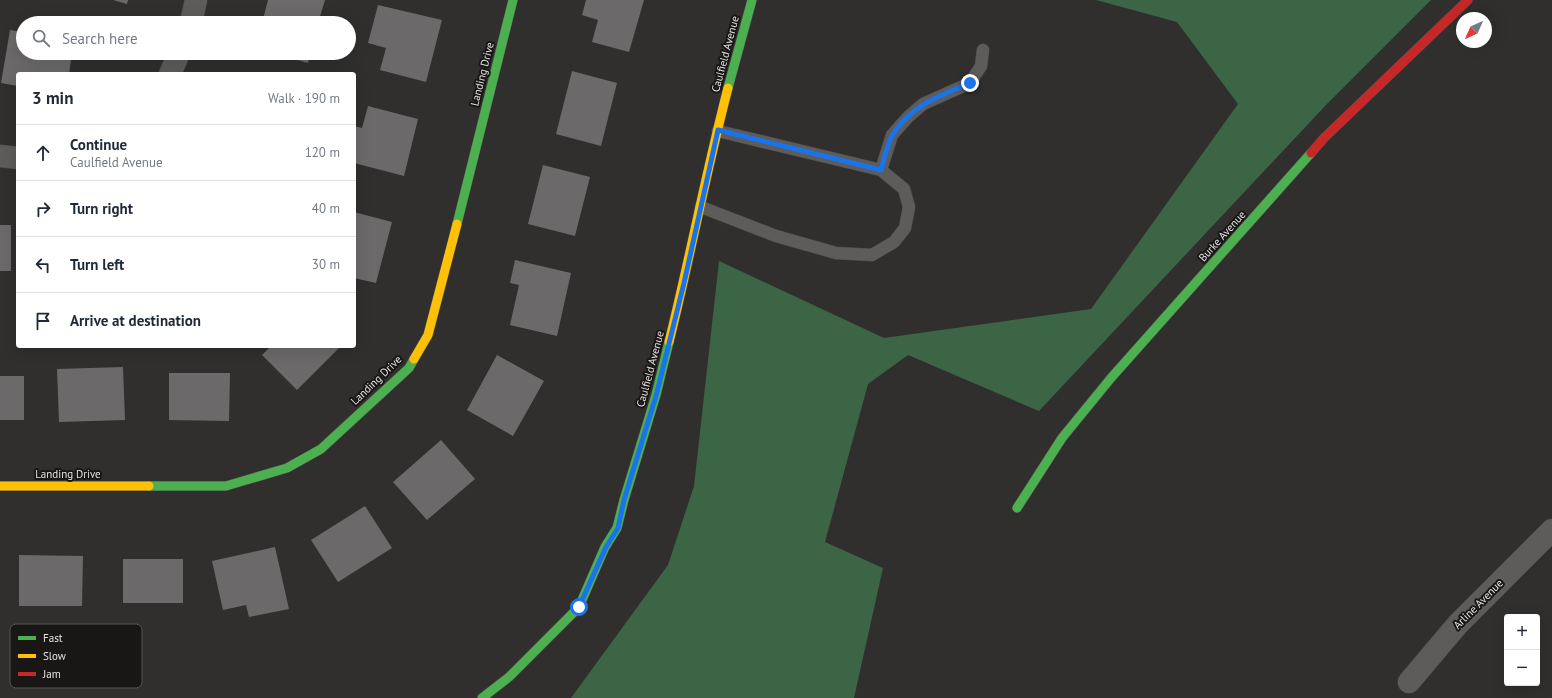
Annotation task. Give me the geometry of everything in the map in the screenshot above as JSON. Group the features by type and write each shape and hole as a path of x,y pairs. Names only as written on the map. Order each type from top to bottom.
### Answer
{"street":[{"path":"193,16 196,0"},
{"name":"Landing Drive","path":"0,486 226,486 287,468 321,448 409,368 428,335 432,322 513,0"},
{"name":"Caulfield Avenue","path":"482,698 509,677 579,607 606,547 618,528 624,500 656,396 684,283 718,130 752,0"},
{"name":"Burke Avenue","path":"1017,508 1062,438 1111,378 1324,138 1468,0"},
{"path":"171,72 176,60"},
{"path":"0,156 16,158"},
{"name":"Arline Avenue","path":"1409,682 1458,624 1552,530"}],"lane":[{"path":"881,170 892,135 908,117 923,104 970,83 981,66 983,50"},
{"path":"701,207 776,236 836,253 872,255 894,242 905,228 909,207 904,189 881,170 718,130"}],"green space":[{"path":"1096,0 1431,0 1326,105 1039,411 908,355 868,384 825,542 883,568 854,698 571,698 668,565 694,486 719,261 884,338 1091,309 1238,104 1177,22"}],"building":[{"path":"113,0 128,0 127,4"},
{"path":"268,0 325,0 320,16 264,16"},
{"path":"586,0 644,0 629,52 592,42 598,20 582,15"},
{"path":"378,5 442,20 426,82 380,70 386,48 368,43"},
{"path":"10,30 16,31 16,60 71,60 69,72 16,72 16,86 1,83"},
{"path":"298,60 309,60 308,63"},
{"path":"572,71 617,83 601,146 556,134"},
{"path":"368,106 418,119 404,176 356,164 356,126 362,128"},
{"path":"543,165 590,177 575,236 528,224"},
{"path":"356,213 392,222 376,283 356,278"},
{"path":"0,225 11,225 11,271 0,271"},
{"path":"515,260 571,273 557,336 510,325 519,285 510,283"},
{"path":"269,348 339,348 297,390 262,355"},
{"path":"497,355 544,381 513,436 467,410"},
{"path":"123,367 125,420 59,422 57,369"},
{"path":"169,373 230,373 229,421 169,420"},
{"path":"0,376 24,376 24,420 0,420"},
{"path":"441,440 475,479 427,520 393,482"},
{"path":"365,506 392,548 338,582 311,540"},
{"path":"275,547 289,609 249,617 246,605 223,610 212,561"},
{"path":"19,555 83,556 82,606 19,606"},
{"path":"123,559 183,559 183,603 123,603"}],"traffic: fast":[{"path":"457,224 513,0"},
{"path":"728,88 752,0"},
{"path":"1017,508 1062,438 1111,378 1311,153"},
{"path":"482,698 509,677 579,607 605,547 617,528 656,395 669,342"},
{"path":"149,486 226,486 287,468 321,449 409,368 414,359"}],"traffic: slow":[{"path":"669,342 712,151 728,88"},
{"path":"414,359 428,335 457,224"},
{"path":"0,486 149,486"}],"traffic: jam":[{"path":"1311,153 1324,138 1468,0"}],"route":[{"path":"579,607 592,575 606,547 618,528 624,500 656,396 684,283 718,130 881,170 892,135 908,117 923,104 970,83"}]}
